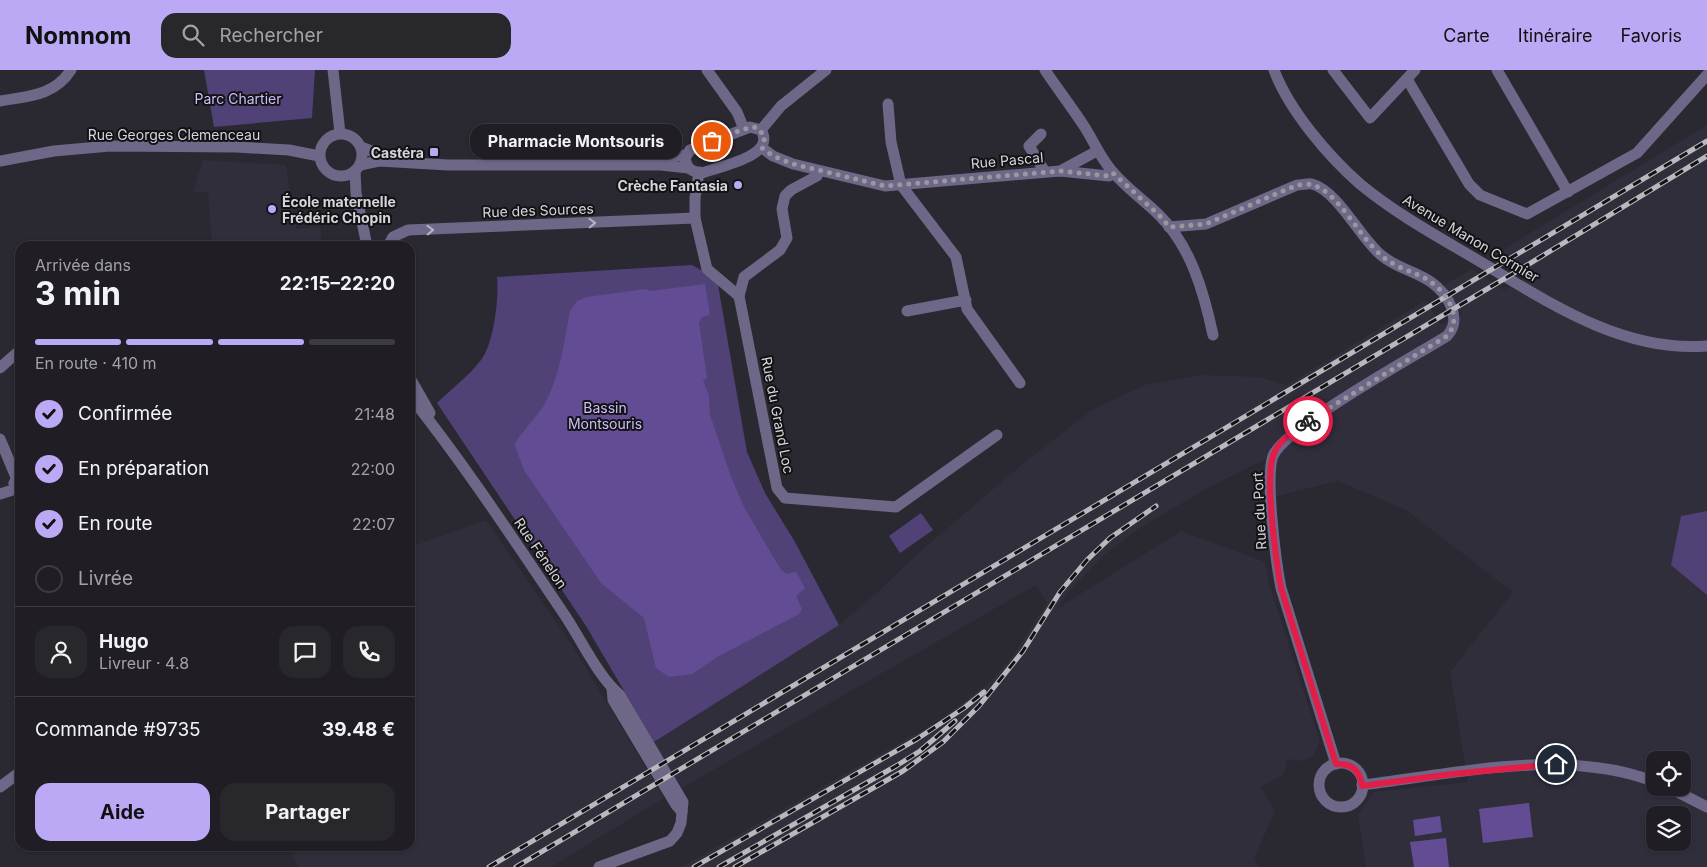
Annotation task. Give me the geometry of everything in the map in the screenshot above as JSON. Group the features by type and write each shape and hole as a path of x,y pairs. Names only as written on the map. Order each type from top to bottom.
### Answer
{"street":[{"path":"0,101 44,93 63,83 71,70"},
{"path":"333,70 340,133"},
{"path":"707,70 736,112 744,129"},
{"path":"761,130 781,106 826,70"},
{"path":"1045,70 1113,173 1161,217 1182,245 1196,273 1206,303 1213,335"},
{"name":"Avenue Manon Cormier","path":"1274,70 1280,87 1305,123 1332,155 1359,183 1419,225 1556,306 1590,323 1652,342 1672,346 1707,346"},
{"path":"1334,70 1370,118 1415,70"},
{"path":"1497,70 1568,192"},
{"path":"1407,80 1469,184 1480,195 1527,214 1637,153 1707,75"},
{"path":"888,104 891,142 901,185 956,257 967,309 1020,383"},
{"path":"342,176 357,168 379,162 661,165 688,168 699,172 758,152 762,148 765,136 756,127 744,129 696,148 686,155 662,158 448,158 379,154 361,147 353,137 340,133 333,135 323,143 319,156 327,171 342,176 356,193"},
{"path":"1041,134 1029,146 1045,172"},
{"name":"Rue Georges Clemenceau","path":"0,161 54,152 110,146 236,147 288,150 319,156"},
{"path":"361,147 362,159 357,168 356,193 366,241"},
{"name":"Rue Pascal","path":"762,148 773,156 793,164 885,186 1060,171 1109,176 1113,173"},
{"path":"1060,171 1097,151"},
{"path":"686,155 688,168"},
{"path":"699,172 695,198 695,218 707,269 739,296 744,277 780,250 787,238 782,209 785,196 791,190 817,176 819,171"},
{"name":"Rue du Port","path":"1169,227 1206,224 1297,185 1312,184 1332,198 1380,255 1398,268 1430,281 1439,289 1455,314 1453,329 1447,336 1308,421 1284,439 1273,457 1271,478 1276,562 1281,588 1336,764"},
{"name":"Rue des Sources","path":"391,241 394,237 408,230 695,218"},
{"name":"Rue du Grand Loc","path":"739,296 777,488 785,498 896,506 997,435"},
{"path":"907,311 966,300"},
{"path":"0,368 15,354"},
{"name":"Rue Fénelon","path":"415,387 442,436"},
{"name":"Rue Fénelon","path":"415,402 442,436 576,632 612,688 613,700 682,812 677,833 670,841 598,867"},
{"path":"0,439 15,469"},
{"path":"0,494 15,492"},
{"path":"1342,763 1354,768 1362,779 1361,793 1352,804 1337,807 1324,800 1319,786 1320,778 1329,767 1336,764 1342,763"},
{"path":"1362,786 1461,772 1556,764 1612,769 1646,779"},
{"path":"0,787 15,776"},
{"path":"1686,796 1707,807"}],"shaded area":[{"path":"1707,125 1707,867 1366,867 1358,814 1374,792 1468,782 1450,672 1513,592 1406,510 1338,481 1265,499 1262,475 1266,459 1213,485 1138,529 1103,556 1066,595 1058,608 1181,531 1265,562 1269,584 1320,741 1313,756 1302,761 1287,759 1284,774 1261,787 1275,811 1254,859 1259,867 678,867 685,865 942,719 994,678 1014,654 1047,603 1036,585 682,788 654,742 839,625 879,591 916,555 1025,462 1092,410 1144,385 1202,375 1259,377 1287,385 1426,300 1440,324 1462,315 1444,285 1472,269 1504,290 1527,277 1491,257"},
{"path":"203,160 286,165 296,229 320,226 322,241 212,241 208,192 193,192"},
{"name":"Bassin Montsouris","path":"705,284 710,315 702,317 699,323 707,378 703,380 709,396 710,415 730,474 744,507 781,570 787,574 796,572 805,588 796,596 802,609 799,614 719,656 692,674 669,677 656,668 644,618 601,583 524,470 515,446 519,437 541,410 554,383 561,359 570,311 577,301 586,297 646,289 650,291"},
{"path":"486,520 572,645 664,798 551,867 298,867 291,851 415,851 415,545"},
{"path":"1529,803 1533,837 1483,843 1479,809"},
{"path":"1440,816 1442,832 1415,836 1413,820"},
{"path":"1446,838 1449,867 1414,867 1410,842"}],"green space":[{"name":"Parc Chartier","path":"204,70 315,70 312,118 214,127"},
{"name":"Bassin Montsouris","path":"692,265 717,279 747,452 765,493 795,542 839,625 654,742 586,626 437,403 471,372 486,352 495,320 497,277"},
{"path":"1707,511 1707,595 1671,565 1681,516"},
{"path":"921,513 933,530 900,553 889,536"}],"railway":[{"path":"489,867 1707,141"},
{"path":"516,867 1519,270 1707,156"},
{"path":"735,867 903,771 943,742 979,706 1023,651 1060,592 1087,560 1110,538 1156,506"},
{"path":"694,867 917,739 964,708 984,692"},
{"path":"719,867 896,766 920,751 955,721"}],"way so far":[{"path":"712,141 750,127 756,127 765,136 762,148 773,156 793,164 885,186 1060,171 1070,174 1109,176 1113,173 1161,217 1169,227 1206,224 1297,185 1312,184 1324,190 1332,198 1380,255 1398,268 1430,281 1439,289 1455,314 1456,322 1447,336 1308,421"}],"place":[{"name":"Pharmacie Montsouris","path":"712,141"},
{"name":"Castéra","path":"434,152"},
{"name":"Crèche Fantasia","path":"738,185"},
{"name":"École maternelle Frédéric Chopin","path":"272,209"}],"route":[{"path":"1308,421 1284,439 1273,457 1271,478 1276,562 1281,588 1336,764 1342,763 1354,768 1362,779 1362,786 1520,766 1556,764"}]}
